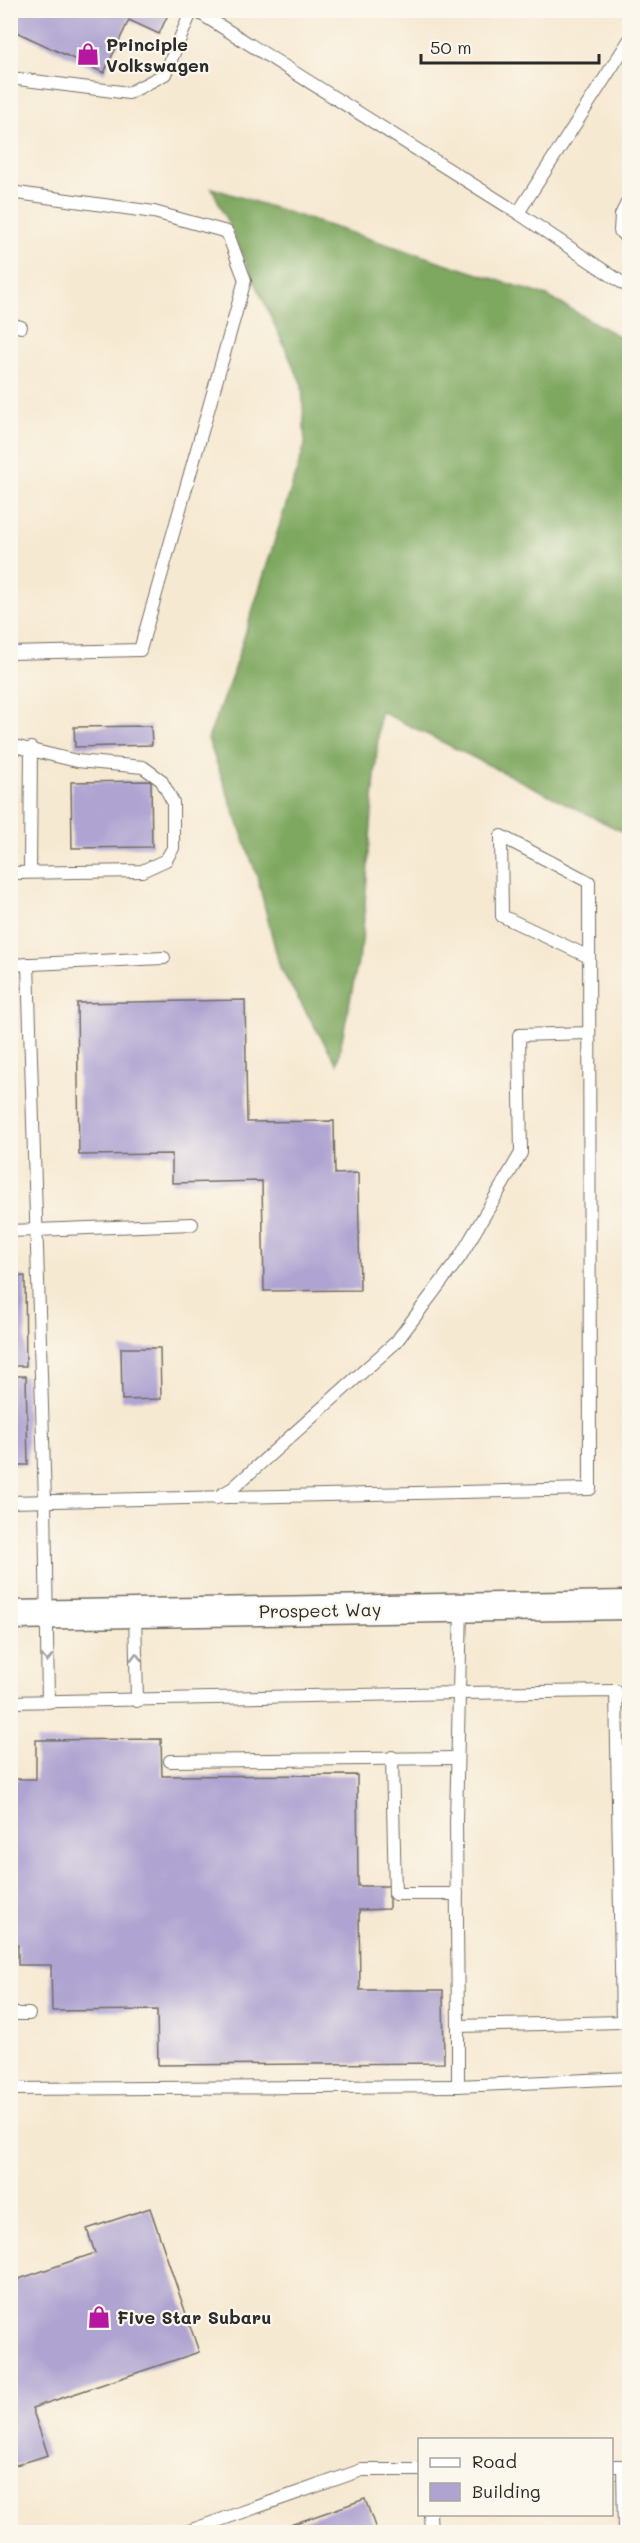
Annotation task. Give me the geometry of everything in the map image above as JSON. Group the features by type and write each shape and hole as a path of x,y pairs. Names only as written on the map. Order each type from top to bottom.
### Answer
{"street":[{"name":"Prospect Way","path":"10,1615 630,1605"}],"lane":[{"path":"10,78 129,93 165,75 193,10 518,213 630,288"},
{"path":"518,213 630,39"},
{"path":"10,192 154,212 227,232 245,280 140,650 10,653"},
{"path":"630,197 621,215 620,231 630,242"},
{"path":"10,745 31,748 77,761 143,767 161,780 173,802 173,848 166,860 142,871 10,873"},
{"path":"30,872 31,748"},
{"path":"10,1502 590,1489 589,882 501,836 502,916 589,957"},
{"path":"10,964 164,958"},
{"path":"28,964 45,1501 48,1702"},
{"path":"215,1498 233,1488 396,1342 460,1257 521,1153 519,1035 589,1034"},
{"path":"10,1231 192,1224"},
{"path":"458,2086 457,1758 461,1607"},
{"path":"135,1613 137,1701"},
{"path":"10,1702 616,1691 622,2022 458,2025"},
{"path":"392,1757 395,1894 457,1894"},
{"path":"170,1761 457,1758"},
{"path":"10,2014 29,2014"},
{"path":"10,2089 458,2086 630,2078"},
{"path":"613,2466 623,2466 624,2532"},
{"path":"186,2532 362,2470 418,2470"},
{"path":"430,2516 431,2532"}],"green space":[{"path":"212,188 547,296 629,342 629,835 380,711 362,942 337,1064 280,968 257,876 208,739 232,675 305,445 302,385"}],"building":[{"name":"Principle Volkswagen","path":"16,10 170,10 159,34 129,20 104,73 10,29"},
{"path":"151,726 152,745 75,747 74,727"},
{"path":"151,781 152,847 72,848 71,782"},
{"path":"245,1000 247,1122 334,1121 335,1174 358,1173 360,1290 264,1291 262,1181 172,1183 172,1154 79,1155 77,1003"},
{"path":"25,1276 26,1366 10,1366 10,1277"},
{"path":"121,1348 160,1348 161,1399 122,1400"},
{"path":"10,1376 26,1376 28,1465 10,1465"},
{"path":"161,1739 162,1776 357,1775 358,1886 389,1886 389,1909 359,1910 360,1990 443,1990 444,2063 158,2065 157,2010 52,2011 51,1965 18,1965 18,1945 10,1945 10,1779 36,1779 36,1740"},
{"name":"Five Star Subaru","path":"150,2208 199,2352 32,2408 48,2455 10,2467 10,2282 95,2253 87,2229"},
{"path":"365,2499 377,2532 270,2532"}],"place":[{"name":"Principle Volkswagen","path":"88,54"},
{"name":"Five Star Subaru","path":"99,2317"}]}
